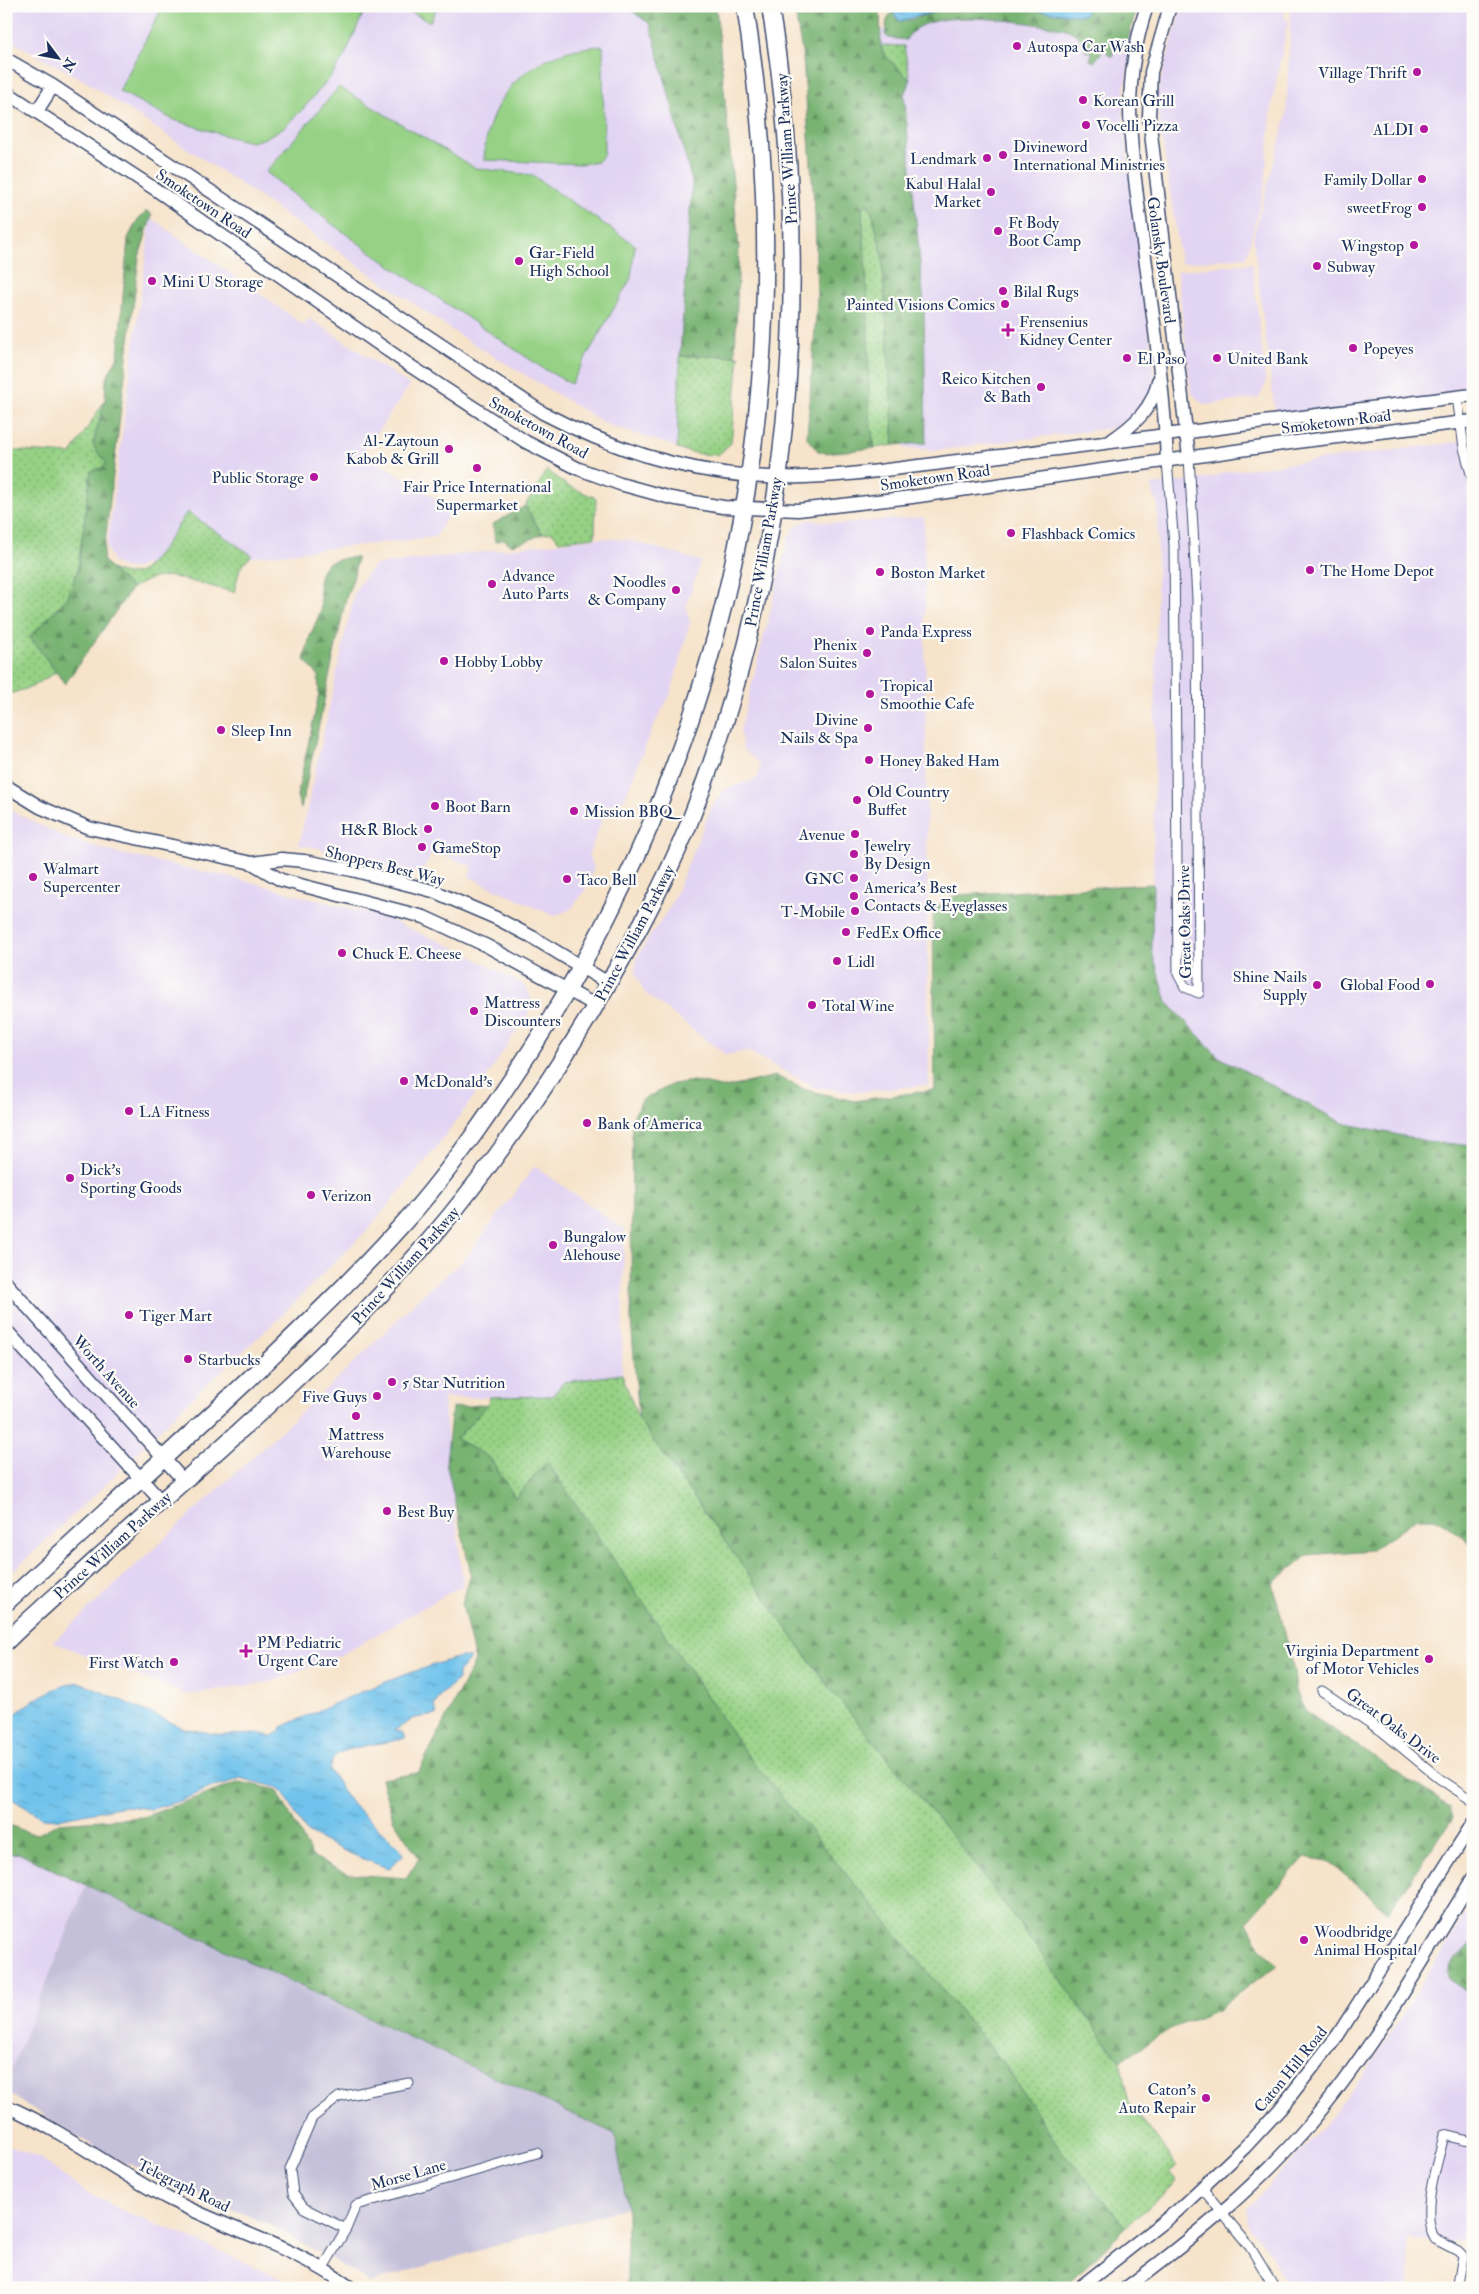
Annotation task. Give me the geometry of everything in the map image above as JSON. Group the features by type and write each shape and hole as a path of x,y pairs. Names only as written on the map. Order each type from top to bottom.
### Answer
{"highway":[{"name":"Prince William Parkway","path":"6,1603 142,1480 307,1324 419,1206 504,1092 569,990 640,850 666,792 685,738 725,602 749,476 760,394 764,326 765,243 758,102 744,6"},
{"name":"Prince William Parkway","path":"6,1642 358,1318 447,1220 529,1110 608,983 663,882 688,826 712,760 733,693 750,625 772,510 788,392 793,257 788,136 770,6"}],"main road":[{"name":"Golansky Boulevard","path":"1147,6 1134,54 1128,114 1160,371 1167,461"},
{"name":"Golansky Boulevard","path":"1170,6 1151,82 1150,116 1152,154 1188,432 1189,457"},
{"name":"Smoketown Road","path":"6,59 53,86 397,318 543,413 576,430 644,456 690,467 749,476 777,478 900,467 1473,395"},
{"path":"1130,79 1151,82"},
{"path":"37,111 53,86"},
{"name":"Smoketown Road","path":"6,92 158,191 461,401 526,442 579,469 646,492 680,500 743,509 798,510 912,497 1189,457 1467,421"},
{"path":"1108,442 1134,424 1146,410 1156,392 1160,371"},
{"name":"Shoppers Best Way","path":"6,786 40,807 89,828 252,863 281,880 424,917 487,946 595,1005"},
{"name":"Shoppers Best Way","path":"252,863 282,859 304,862 352,870 433,891 496,918 582,966 608,983"},
{"name":"Worth Avenue","path":"6,1283 184,1480"},
{"path":"6,1330 161,1500"},
{"name":"Caton Hill Road","path":"1079,2288 1132,2248 1202,2188 1245,2147 1310,2073 1347,2021 1473,1823"},
{"path":"1126,2288 1222,2212 1280,2156 1338,2088 1389,2015 1473,1878"},
{"name":"Telegraph Road","path":"6,2106 46,2123 122,2173 171,2200 288,2249 323,2268 351,2288"}],"street":[{"path":"1457,397 1467,421 1473,481"},
{"name":"Great Oaks Drive","path":"1167,461 1174,545 1178,974 1185,987 1199,994 1197,599 1189,457"},
{"name":"Great Oaks Drive","path":"1322,1691 1384,1732 1440,1780 1473,1801"},
{"path":"346,2229 304,2208 293,2194 290,2169 312,2118 338,2098 409,2083"},
{"path":"1457,2288 1463,2256 1458,2251 1434,2239 1429,2226 1428,2210 1444,2135 1473,2142"},
{"name":"Morse Lane","path":"323,2268 346,2229 356,2205 537,2154"},
{"path":"1202,2188 1260,2260 1275,2288"}],"shaded area":[{"name":"Gar-Field High School","path":"6,6 625,6 650,24 692,182 680,356 677,447 608,425 462,337 242,185 85,81 6,38"},
{"path":"1182,6 1286,6 1284,17 1288,20 1272,104 1265,185 1246,257 1181,263 1156,98"},
{"path":"1291,6 1473,6 1473,395 1276,420 1253,238 1286,118"},
{"path":"986,11 1134,31 1123,98 1124,125 1154,372 1153,385 1145,406 1123,424 1112,428 937,450 904,448 897,231 850,38 952,13"},
{"path":"151,218 304,325 309,318 410,385 363,453 452,509 435,537 152,568 144,564 138,568 126,569 114,563 107,548"},
{"path":"1252,263 1266,383 1259,398 1204,405 1191,392 1177,271"},
{"path":"1473,440 1473,1146 1426,1141 1343,1123 1219,1057 1167,1002 1152,952 1158,505 1150,485 1211,478 1225,472"},
{"path":"924,517 929,1085 856,1092 814,1087 747,1051 726,1055 644,992 635,972 637,956 671,905 712,806 725,789 757,779 760,764 743,749 740,731 789,536 797,525 809,520 842,524"},
{"path":"597,538 628,540 701,561 686,607 690,622 671,693 651,731 624,800 608,805 588,856 594,867 584,892 571,909 554,916 469,877 472,866 432,852 428,862 418,873 332,855 319,848 299,845 355,590 374,565"},
{"path":"6,808 68,839 113,852 256,883 383,917 462,951 522,984 529,992 532,1002 530,1010 473,1098 432,1153 368,1229 276,1321 176,1413 103,1487 6,1578"},
{"path":"535,1166 624,1230 622,1374 564,1382 552,1396 443,1398 463,1585 341,1655 271,1682 188,1695 53,1642 354,1363 425,1292 464,1260"},
{"path":"18,1853 86,1885 6,2082 6,1855"},
{"path":"86,1885 615,2134 627,2207 368,2283 357,2274 272,2226 108,2155 6,2092 6,2082"},
{"path":"1473,1903 1473,2238 1439,2244 1407,2237 1410,2288 1287,2288 1270,2253 1247,2224 1246,2209 1316,2136 1364,2075"},
{"path":"6,2145 40,2158 83,2191 130,2214 304,2288 6,2288"}],"green space":[{"path":"163,6 348,6 363,14 345,55 333,74 303,109 283,128 263,139 251,142 174,120 119,91"},
{"path":"399,6 438,6 430,22"},
{"path":"625,6 716,6 739,247 735,356 680,356 692,182 650,24"},
{"path":"794,6 880,6 881,47 885,56 910,80 904,94 924,305 926,443 894,445 882,253 873,216 867,203 862,207 868,309 869,418 875,448 826,453 818,451 807,438 817,300 815,216 803,58"},
{"path":"969,6 1009,7 1084,15 1090,6 1137,6 1128,40 1112,43 1113,55 1111,57 1104,49 1094,62 1090,60 1092,53 1090,51 1086,52 1081,39 1072,32 1063,28 1027,23 979,18 955,18 917,28 906,40 889,38 885,35 887,20 892,12 896,17 910,20 947,8"},
{"path":"884,45 904,46 910,80 885,56 881,47"},
{"path":"603,46 604,154 598,162 581,164 484,160 487,135 494,113 505,94 519,78 536,65 556,55 578,49"},
{"path":"339,87 475,168 532,175 635,245 631,278 571,384 544,369 367,250 266,172"},
{"path":"867,203 873,216 882,253 894,445 875,448 869,418 862,207"},
{"path":"147,211 152,215 139,257 103,559 110,569 132,588 65,684 30,637 68,597 78,569 91,471 100,469 107,463 97,452 93,444 105,400 106,379 118,356 128,238 138,219"},
{"path":"680,356 739,356 731,443 718,455 700,454 677,449"},
{"path":"105,400 93,444 97,452 107,463 100,469 91,472 78,569 68,597 30,637 56,672 32,687 6,695 6,450 71,454"},
{"path":"547,470 566,485 596,498 595,537 559,541 552,532 542,534 525,506"},
{"path":"525,506 542,534 511,545 504,539 495,542 493,524"},
{"path":"187,512 252,555 240,568 234,592 170,576 153,578 132,588 110,569 130,574 143,570 157,556"},
{"path":"344,558 357,558 353,579 346,598 301,809 297,796 319,694 318,675 304,660 310,636 321,610 319,582 322,570 328,563"},
{"path":"1153,884 1152,952 1167,1002 1219,1057 1343,1123 1426,1141 1473,1146 1473,1548 1464,1537 1435,1518 1417,1518 1372,1550 1308,1555 1273,1583 1294,1671 1296,1691 1305,1711 1450,1807 1453,1818 1388,1911 1328,1861 1304,1857 1247,1922 1261,1948 1276,1965 1218,2010 1170,2029 1120,2061 975,1864 830,1689 639,1420 631,1319 632,1119 642,1100 673,1084 694,1081 725,1088 776,1076 806,1090 854,1101 935,1090 933,909 956,895"},
{"path":"622,1374 639,1420 830,1689 975,1864 1120,2061 1129,2102 1177,2166 1170,2174 1177,2182 1126,2227 1061,2150 1001,2060 748,1756 547,1462 515,1498 490,1458 456,1439 488,1404 489,1397 552,1396 564,1382"},
{"path":"488,1404 456,1439 490,1458 515,1498 547,1462 748,1756 1001,2060 1061,2150 1126,2227 1073,2279 1061,2288 627,2288 627,2207 615,2134 18,1853 6,1855 6,1824 36,1835 59,1823 143,1817 240,1782 277,1790 312,1856 347,1874 406,1878 419,1858 393,1819 381,1779 418,1773 475,1661 462,1604 471,1574 446,1462 452,1408"},
{"path":"1473,1941 1473,1995 1449,1979 1447,1972 1452,1963"}],"water":[{"path":"892,6 969,6 947,8 900,21 892,12"},
{"path":"969,6 1090,6 1084,15 1076,15 1009,7"},
{"path":"460,1657 471,1658 458,1673 458,1679 441,1695 434,1706 437,1715 415,1718 395,1730 402,1732 406,1738 350,1749 336,1755 329,1769 350,1802 399,1847 403,1855 390,1868 345,1851 310,1833 301,1824 280,1788 240,1778 224,1785 212,1787 183,1800 152,1809 125,1806 57,1819 43,1818 12,1799 6,1790 6,1723 30,1703 49,1692 69,1684 79,1682 186,1729 221,1735 261,1734 272,1736 279,1732 282,1727 326,1707 414,1671"}],"place":[{"name":"Autospa Car Wash","path":"1017,46"},
{"name":"Village Thrift","path":"1417,72"},
{"name":"Korean Grill","path":"1083,100"},
{"name":"Vocelli Pizza","path":"1086,125"},
{"name":"ALDI","path":"1424,129"},
{"name":"Divineword International Ministries","path":"1003,155"},
{"name":"Lendmark","path":"987,158"},
{"name":"Family Dollar","path":"1422,179"},
{"name":"Kabul Halal Market","path":"991,192"},
{"name":"sweetFrog","path":"1422,207"},
{"name":"Ft Body Boot Camp","path":"998,231"},
{"name":"Wingstop","path":"1414,245"},
{"name":"Gar-Field High School","path":"519,261"},
{"name":"Subway","path":"1317,266"},
{"name":"Mini U Storage","path":"152,281"},
{"name":"Bilal Rugs","path":"1003,291"},
{"name":"Painted Visions Comics","path":"1005,304"},
{"name":"Frensenius Kidney Center","path":"1008,330"},
{"name":"Popeyes","path":"1353,348"},
{"name":"El Paso","path":"1127,358"},
{"name":"United Bank","path":"1217,358"},
{"name":"Reico Kitchen & Bath","path":"1041,387"},
{"name":"Al-Zaytoun Kabob & Grill","path":"449,449"},
{"name":"Fair Price International Supermarket","path":"477,468"},
{"name":"Public Storage","path":"314,477"},
{"name":"Flashback Comics","path":"1011,533"},
{"name":"The Home Depot","path":"1310,570"},
{"name":"Boston Market","path":"880,572"},
{"name":"Advance Auto Parts","path":"492,584"},
{"name":"Noodles & Company","path":"676,590"},
{"name":"Panda Express","path":"870,631"},
{"name":"Phenix Salon Suites","path":"867,653"},
{"name":"Hobby Lobby","path":"444,661"},
{"name":"Tropical Smoothie Cafe","path":"870,694"},
{"name":"Divine Nails & Spa","path":"868,728"},
{"name":"Sleep Inn","path":"221,730"},
{"name":"Honey Baked Ham","path":"869,760"},
{"name":"Old Country Buffet","path":"857,800"},
{"name":"Boot Barn","path":"435,806"},
{"name":"Mission BBQ","path":"574,811"},
{"name":"H&R Block","path":"428,829"},
{"name":"Avenue","path":"855,834"},
{"name":"GameStop","path":"422,847"},
{"name":"Jewelry By Design","path":"854,854"},
{"name":"Walmart Supercenter","path":"33,877"},
{"name":"GNC","path":"854,878"},
{"name":"Taco Bell","path":"567,879"},
{"name":"America's Best Contacts & Eyeglasses","path":"854,896"},
{"name":"T-Mobile","path":"855,911"},
{"name":"FedEx Office","path":"846,932"},
{"name":"Chuck E. Cheese","path":"342,953"},
{"name":"Lidl","path":"837,961"},
{"name":"Global Food","path":"1430,984"},
{"name":"Shine Nails Supply","path":"1317,985"},
{"name":"Total Wine","path":"812,1005"},
{"name":"Mattress Discounters","path":"474,1011"},
{"name":"McDonald's","path":"404,1081"},
{"name":"LA Fitness","path":"129,1111"},
{"name":"Bank of America","path":"587,1123"},
{"name":"Dick's Sporting Goods","path":"70,1178"},
{"name":"Verizon","path":"311,1195"},
{"name":"Bungalow Alehouse","path":"553,1245"},
{"name":"Tiger Mart","path":"129,1315"},
{"name":"Starbucks","path":"188,1359"},
{"name":"5 Star Nutrition","path":"392,1382"},
{"name":"Five Guys","path":"377,1396"},
{"name":"Mattress Warehouse","path":"356,1416"},
{"name":"Best Buy","path":"387,1511"},
{"name":"PM Pediatric Urgent Care","path":"246,1651"},
{"name":"Virginia Department of Motor Vehicles","path":"1429,1659"},
{"name":"First Watch","path":"174,1662"},
{"name":"Woodbridge Animal Hospital","path":"1304,1940"},
{"name":"Caton's Auto Repair","path":"1206,2098"}]}
